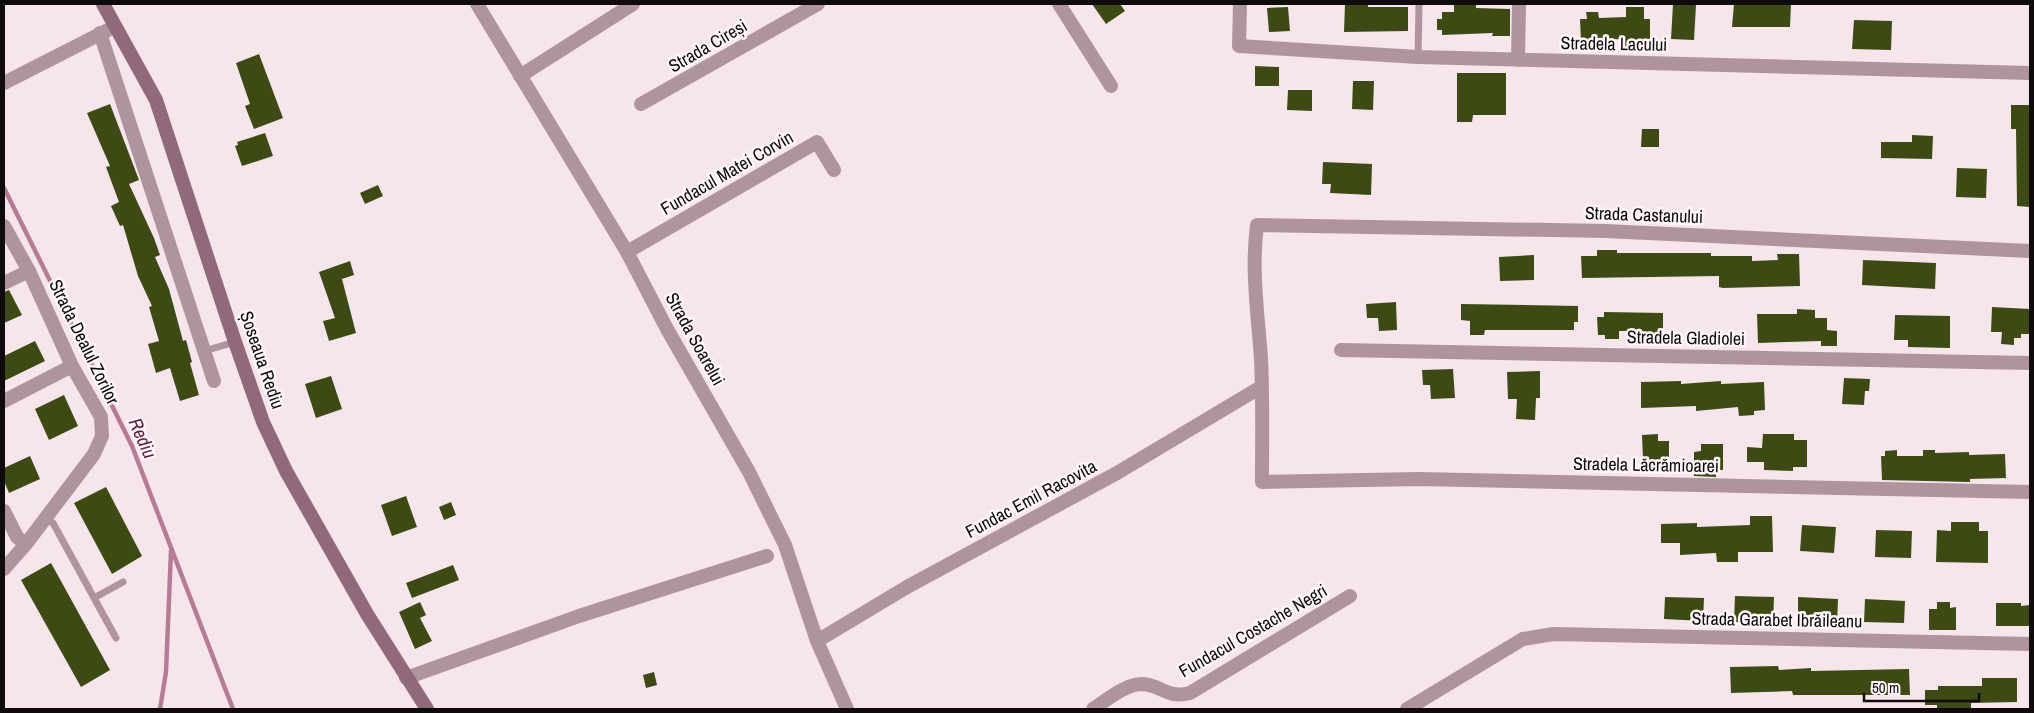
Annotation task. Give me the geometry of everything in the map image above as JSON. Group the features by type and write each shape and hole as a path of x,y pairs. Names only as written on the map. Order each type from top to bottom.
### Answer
{"main road":[{"name":"Șoseaua Rediu","path":"103,4 156,100 235,342 264,422 286,471 367,614 427,709"}],"street":[{"name":"Strada Soarelui","path":"477,4 627,252 667,329 749,472 785,545 817,641 847,709"},
{"path":"520,76 633,4"},
{"name":"Strada Cireși","path":"641,104 818,4"},
{"path":"1059,4 1111,86"},
{"name":"Stradela Lacului","path":"1240,4 1239,46 1418,57 2030,73"},
{"path":"1518,60 1519,4"},
{"path":"4,83 115,27"},
{"path":"100,33 214,381"},
{"name":"Fundacul Matei Corvin","path":"627,252 817,142 834,170"},
{"name":"Strada Castanului","path":"1262,387 1254,295 1254,253 1257,225 1605,231 2030,251"},
{"name":"Strada Dealul Zorilor","path":"4,226 29,271 72,366 101,417 102,436 94,454 26,544 4,569"},
{"path":"4,283 29,271"},
{"name":"Stradela Gladiolei","path":"1342,350 2030,363"},
{"path":"4,400 72,366"},
{"name":"Stradela Lăcrămioarei","path":"1262,387 1262,482 1418,479 2030,492"},
{"name":"Fundac Emil Racovita","path":"817,641 907,587 1117,474 1262,387"},
{"path":"6,519 17,537 26,544"},
{"path":"406,678 579,616 767,556"},
{"name":"Fundacul Costache Negri","path":"1093,709 1126,688 1142,684 1177,696 1190,693 1350,596"},
{"name":"Strada Garabet Ibrăileanu","path":"1407,709 1523,639 1553,634 2030,644"}],"lane":[{"path":"1418,57 1419,4"},
{"path":"204,351 235,342"},
{"path":"45,518 53,523 116,638"},
{"path":"94,598 123,582"}],"building":[{"path":"1092,4 1120,4 1125,11 1106,24"},
{"path":"1345,4 1368,5 1368,7 1408,7 1408,31 1344,32"},
{"path":"1454,4 1476,4 1476,8 1510,9 1510,36 1492,36 1493,33 1442,35 1442,30 1437,30 1437,19 1442,19 1442,12 1454,12"},
{"path":"1673,4 1696,5 1694,40 1671,39"},
{"path":"1734,4 1791,4 1790,27 1732,27"},
{"path":"1288,7 1290,31 1269,32 1267,8"},
{"path":"1626,7 1644,7 1644,19 1650,19 1650,47 1622,47 1622,39 1581,41 1580,19 1587,19 1586,12 1598,12 1599,18 1626,17"},
{"path":"1854,20 1892,21 1891,50 1852,49"},
{"path":"259,54 283,118 254,129 245,106 250,104 236,63"},
{"path":"1255,66 1279,67 1279,86 1255,86"},
{"path":"1457,73 1506,73 1506,115 1473,115 1472,122 1457,122"},
{"path":"1353,81 1374,81 1373,110 1352,109"},
{"path":"1288,90 1312,90 1312,111 1287,110"},
{"path":"110,104 139,180 129,184 154,238 160,255 155,257 169,289 183,341 186,340 192,362 190,363 199,395 180,401 170,368 156,373 148,344 159,341 149,307 152,306 138,276 123,225 120,226 111,206 119,202 106,167 110,166 87,113"},
{"path":"2011,105 2030,105 2030,207 2017,206 2016,129 2011,129"},
{"path":"1642,129 1659,129 1659,147 1641,147"},
{"path":"265,133 273,156 242,166 235,146 238,145 237,142"},
{"path":"1912,135 1933,136 1932,159 1881,158 1881,142 1912,142"},
{"path":"1323,162 1372,164 1371,195 1330,193 1331,184 1322,184"},
{"path":"1957,168 1987,169 1986,198 1956,197"},
{"path":"378,185 383,196 365,204 360,193"},
{"path":"1597,250 1617,250 1617,253 1711,253 1711,256 1752,256 1752,261 1778,260 1777,254 1799,254 1800,286 1723,288 1719,287 1719,276 1582,278 1581,256 1597,256"},
{"path":"1534,255 1534,280 1500,281 1499,257"},
{"path":"1863,260 1936,263 1935,289 1862,285"},
{"path":"350,261 354,275 342,279 356,333 329,341 323,321 335,318 319,272"},
{"path":"9,290 22,315 4,323 4,292"},
{"path":"1396,302 1397,330 1379,331 1378,318 1367,318 1366,304"},
{"path":"1461,304 1578,306 1578,322 1574,322 1574,330 1485,330 1484,335 1470,335 1470,321 1461,320"},
{"path":"1992,307 2030,309 2030,334 2021,334 2021,338 2014,338 2014,345 2001,344 2002,332 1991,332"},
{"path":"1797,309 1815,310 1815,318 1827,318 1827,330 1837,331 1837,346 1821,346 1821,341 1758,343 1757,314 1797,314"},
{"path":"1604,312 1663,313 1663,340 1643,340 1643,331 1619,331 1619,339 1605,339 1605,335 1598,335 1597,317 1604,317"},
{"path":"1895,315 1950,316 1950,348 1908,347 1908,340 1894,340"},
{"path":"35,341 45,361 4,381 4,356"},
{"path":"1453,369 1455,398 1431,399 1430,385 1423,385 1422,370"},
{"path":"1540,371 1540,398 1536,398 1535,420 1516,419 1517,399 1508,399 1507,372"},
{"path":"331,376 342,409 316,418 305,384"},
{"path":"1844,378 1870,379 1869,391 1865,391 1864,405 1842,404"},
{"path":"1681,381 1681,384 1721,381 1721,384 1764,382 1765,410 1754,411 1754,415 1739,416 1738,407 1696,411 1696,406 1641,408 1641,382"},
{"path":"64,395 78,426 49,440 35,409"},
{"path":"1658,434 1658,441 1669,441 1669,468 1648,469 1648,459 1643,459 1642,435"},
{"path":"1763,434 1794,434 1794,440 1807,440 1807,467 1793,467 1793,471 1764,470 1764,462 1747,462 1747,447 1762,448"},
{"path":"1701,444 1723,444 1723,470 1716,470 1716,477 1694,476 1694,452 1701,451"},
{"path":"1897,450 1897,456 1923,456 1923,450 1935,450 1935,453 1969,452 1969,455 2005,454 2006,478 1970,479 1970,482 1882,480 1881,456 1885,456 1885,451"},
{"path":"30,456 40,479 9,493 4,481 4,468"},
{"path":"106,487 142,556 112,574 74,503"},
{"path":"406,496 417,527 392,536 381,505"},
{"path":"451,502 456,515 444,520 439,507"},
{"path":"1750,516 1772,516 1773,552 1738,552 1738,562 1717,562 1716,553 1680,555 1680,543 1661,543 1661,524 1697,523 1697,527 1750,525"},
{"path":"1951,522 1979,522 1979,531 1988,531 1988,563 1936,562 1937,530 1951,531"},
{"path":"1802,525 1836,527 1834,553 1800,551"},
{"path":"1876,530 1912,531 1911,558 1875,557"},
{"path":"51,563 110,670 81,687 21,580"},
{"path":"453,565 459,580 412,598 406,583"},
{"path":"1735,596 1774,597 1773,624 1734,622"},
{"path":"1665,597 1704,598 1703,621 1664,619"},
{"path":"1798,597 1838,599 1837,624 1798,623"},
{"path":"1865,599 1905,601 1904,623 1864,622"},
{"path":"420,602 426,615 420,618 432,641 415,649 399,612"},
{"path":"1937,602 1950,602 1950,608 1956,607 1956,630 1929,630 1929,609 1937,609"},
{"path":"1996,603 2021,603 2021,606 2030,605 2030,626 1996,626"},
{"path":"1778,666 1779,670 1811,668 1811,671 1909,669 1910,695 1793,695 1792,691 1731,693 1730,667"},
{"path":"654,672 657,685 646,688 643,675"},
{"path":"1982,678 2017,678 2017,702 1971,703 1971,709 1937,709 1937,705 1925,705 1925,690 1938,690 1938,686 1982,686"}],"waterway":[{"name":"Rediu","path":"4,188 132,446 233,709"},
{"path":"160,709 166,672 171,551"}]}
